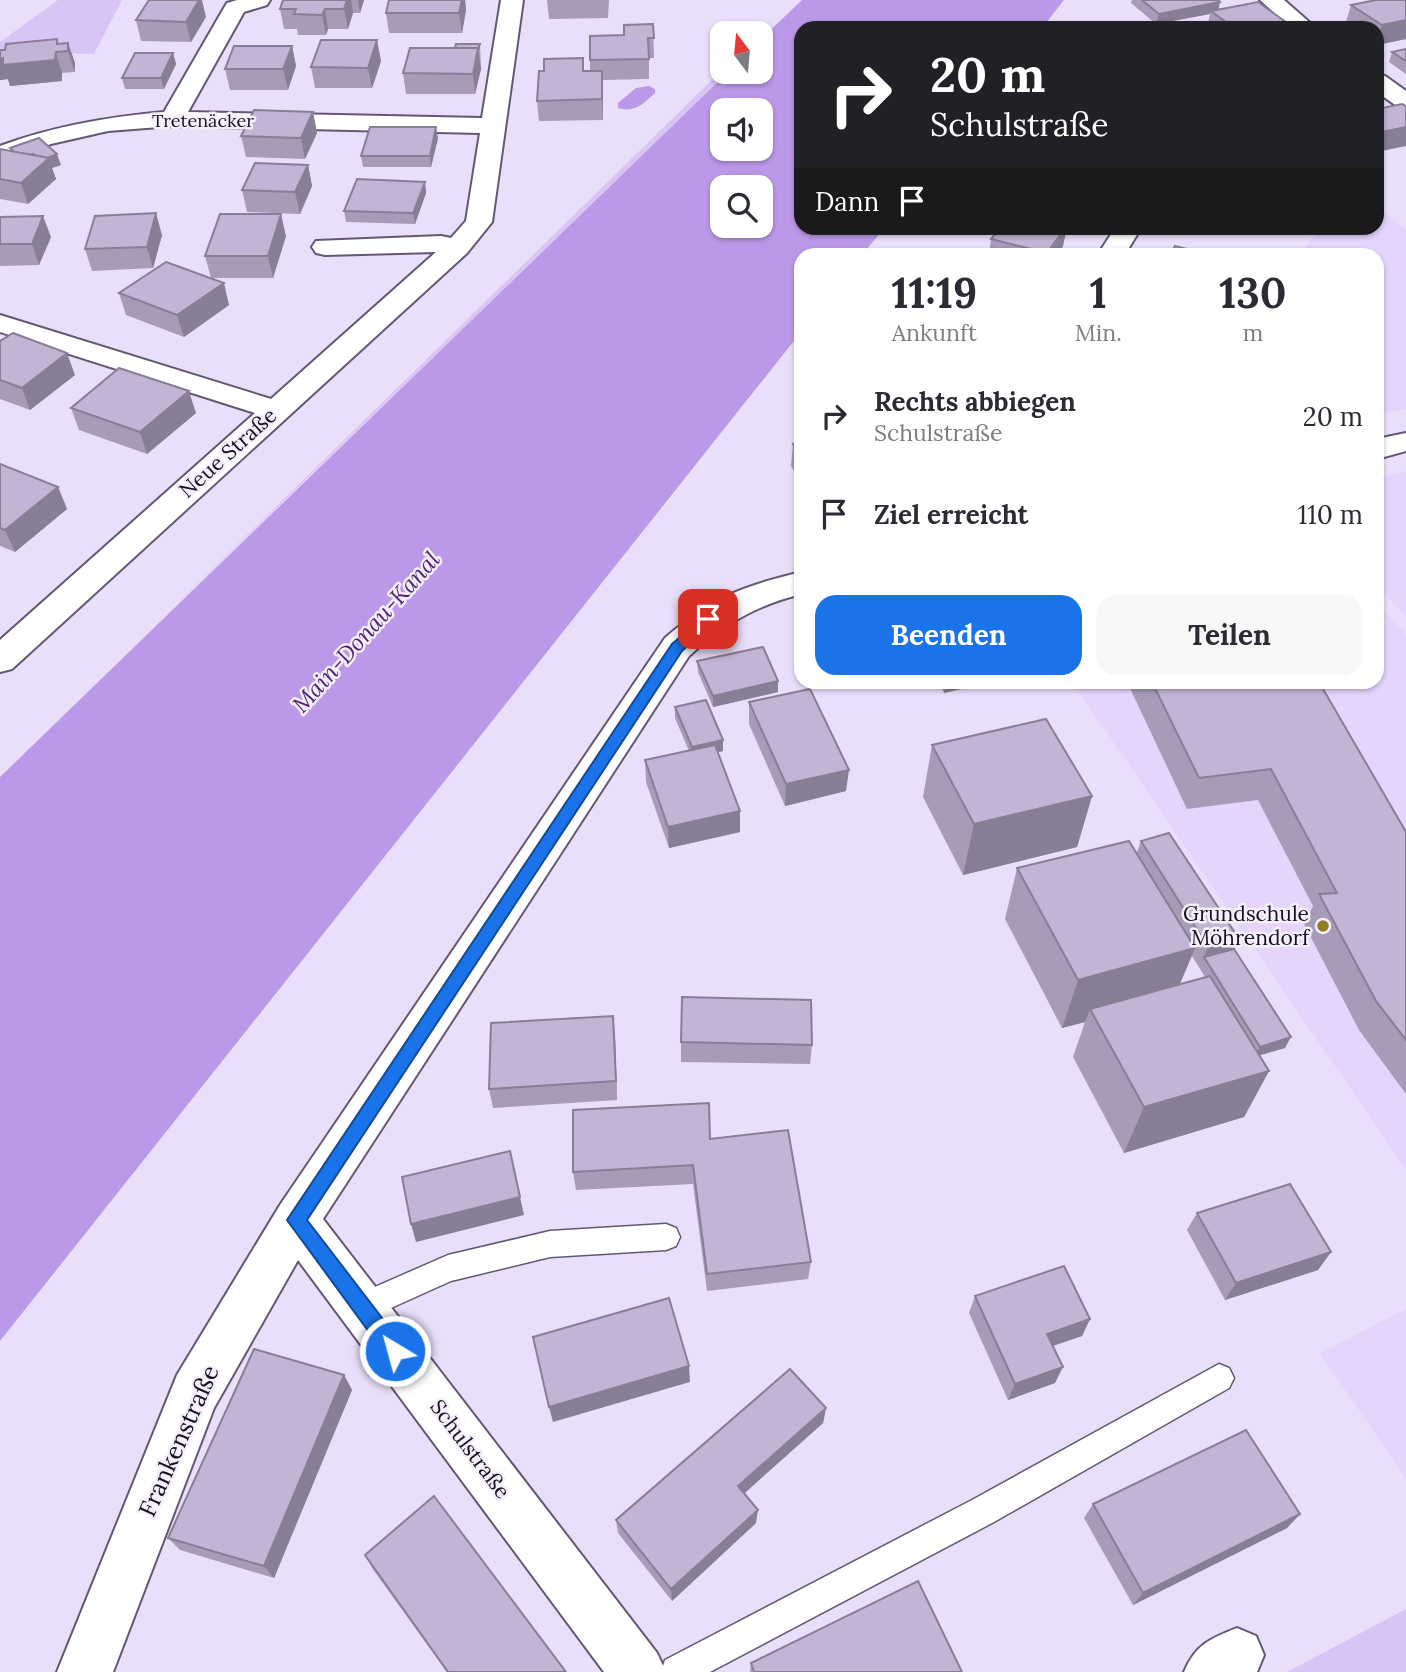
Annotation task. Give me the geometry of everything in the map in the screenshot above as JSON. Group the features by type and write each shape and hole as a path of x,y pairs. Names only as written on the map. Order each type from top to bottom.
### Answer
{"street":[{"path":"172,119 235,8 259,0"},
{"name":"Neue Straße","path":"0,660 458,247 479,222 512,0"},
{"path":"1271,0 1297,21"},
{"path":"1384,86 1406,102"},
{"name":"Tretenäcker","path":"0,154 44,138 108,124 172,119 494,125"},
{"path":"325,247 441,244 458,247"},
{"path":"1,324 275,410"},
{"path":"1384,447 1406,442"},
{"path":"296,1220 677,647 708,619 732,603 794,585"},
{"name":"Schulstraße","path":"296,1220 638,1672"},
{"name":"Frankenstraße","path":"85,1672 195,1393 296,1220"}],"lane":[{"path":"362,1307 448,1268 550,1244 666,1237"},
{"path":"677,1672 982,1511 1219,1378"}],"shaded area":[{"path":"58,0 122,0 94,54 0,53 0,42"},
{"path":"710,82 710,84 716,84 152,628"},
{"path":"1384,212 1406,229 1406,409 1384,414 1384,248 1305,248 1316,235 1384,235"},
{"path":"1406,471 1406,617 1384,593 1384,476"},
{"name":"Grundschule Möhrendorf","path":"1384,611 1406,635 1406,1170 1077,689 1384,689"},
{"path":"1406,1309 1406,1479 1320,1353"},
{"path":"1406,1609 1406,1672 1287,1672"}],"water":[{"name":"Main-Donau-Kanal","path":"802,0 1064,0 1048,21 794,21 794,235 878,235 868,248 794,248 794,341 0,1341 0,777 716,84 774,84 774,27"},
{"path":"649,86 655,89 655,93 643,104 629,109 618,108 618,103 636,88"}],"building":[{"path":"149,0 199,0 186,22 136,20"},
{"path":"283,0 347,0 344,9 325,9 322,15 294,14 296,9 280,9"},
{"path":"389,0 462,0 459,13 386,13"},
{"path":"1142,0 1218,0 1220,2 1159,14"},
{"path":"1376,0 1406,0 1406,20 1384,25 1384,21 1376,21 1351,5"},
{"path":"1258,2 1284,21 1225,21 1211,11"},
{"path":"653,24 654,38 648,38 649,59 590,60 590,36 624,35 624,25"},
{"path":"57,39 57,44 68,43 68,51 56,52 55,60 3,65 3,58 0,59 0,50 5,50 6,44"},
{"path":"321,40 377,40 368,68 311,67"},
{"path":"456,44 480,44 478,49 455,48"},
{"path":"234,46 292,46 283,69 225,69"},
{"path":"410,48 478,48 473,74 403,73"},
{"path":"1406,49 1406,61 1392,52"},
{"path":"135,53 173,53 161,78 122,78"},
{"path":"583,58 583,71 602,71 602,99 537,101 539,71 544,71 544,59"},
{"path":"1402,104 1406,106 1406,127 1384,132 1384,108"},
{"path":"254,110 313,112 301,138 241,136"},
{"path":"370,127 436,127 430,156 361,156"},
{"path":"39,138 57,154 48,158 14,152 10,148"},
{"path":"0,149 49,158 21,183 0,179"},
{"path":"255,163 308,165 295,192 242,190"},
{"path":"357,179 425,182 413,213 344,211"},
{"path":"156,213 147,247 85,249 95,216"},
{"path":"220,214 281,214 268,256 205,256"},
{"path":"43,216 32,244 0,244 0,217"},
{"path":"994,235 1060,235 1051,248 1027,248 991,239"},
{"path":"166,262 224,283 177,315 119,293"},
{"path":"13,333 67,353 22,388 0,380 0,341"},
{"path":"119,368 189,391 140,432 71,408"},
{"path":"0,464 58,487 5,530 0,528"},
{"path":"763,647 778,681 713,696 697,661"},
{"path":"810,689 849,770 786,784 749,702"},
{"path":"1155,689 1323,689 1406,832 1406,1040 1376,1001 1319,894 1337,893 1271,769 1199,778"},
{"path":"706,700 723,740 692,747 675,707"},
{"path":"1046,719 1092,796 974,824 932,745"},
{"path":"715,745 740,811 668,827 645,760"},
{"path":"1169,833 1239,939 1208,947 1141,841"},
{"path":"1129,841 1195,948 1078,980 1017,868"},
{"path":"1234,949 1291,1037 1260,1047 1204,957"},
{"path":"1210,976 1269,1071 1144,1107 1090,1009"},
{"path":"682,997 811,1000 812,1045 681,1042"},
{"path":"613,1016 616,1081 489,1089 491,1023"},
{"path":"709,1103 710,1139 788,1130 811,1262 707,1274 693,1165 573,1172 573,1110"},
{"path":"510,1151 520,1197 411,1224 402,1177"},
{"path":"1290,1184 1331,1252 1236,1283 1197,1213"},
{"path":"1064,1266 1090,1319 1047,1334 1063,1367 1015,1384 975,1296"},
{"path":"669,1298 689,1366 549,1407 533,1337"},
{"path":"254,1349 344,1375 264,1566 168,1538"},
{"path":"790,1369 826,1408 738,1486 758,1510 671,1589 616,1520"},
{"path":"1246,1430 1300,1514 1143,1593 1093,1504"},
{"path":"434,1496 566,1672 448,1672 365,1555"},
{"path":"918,1581 962,1672 754,1672 751,1663"}],"place":[{"name":"Grundschule Möhrendorf","path":"1323,926"}],"route":[{"path":"395,1351 296,1220 677,647 708,619"}]}
